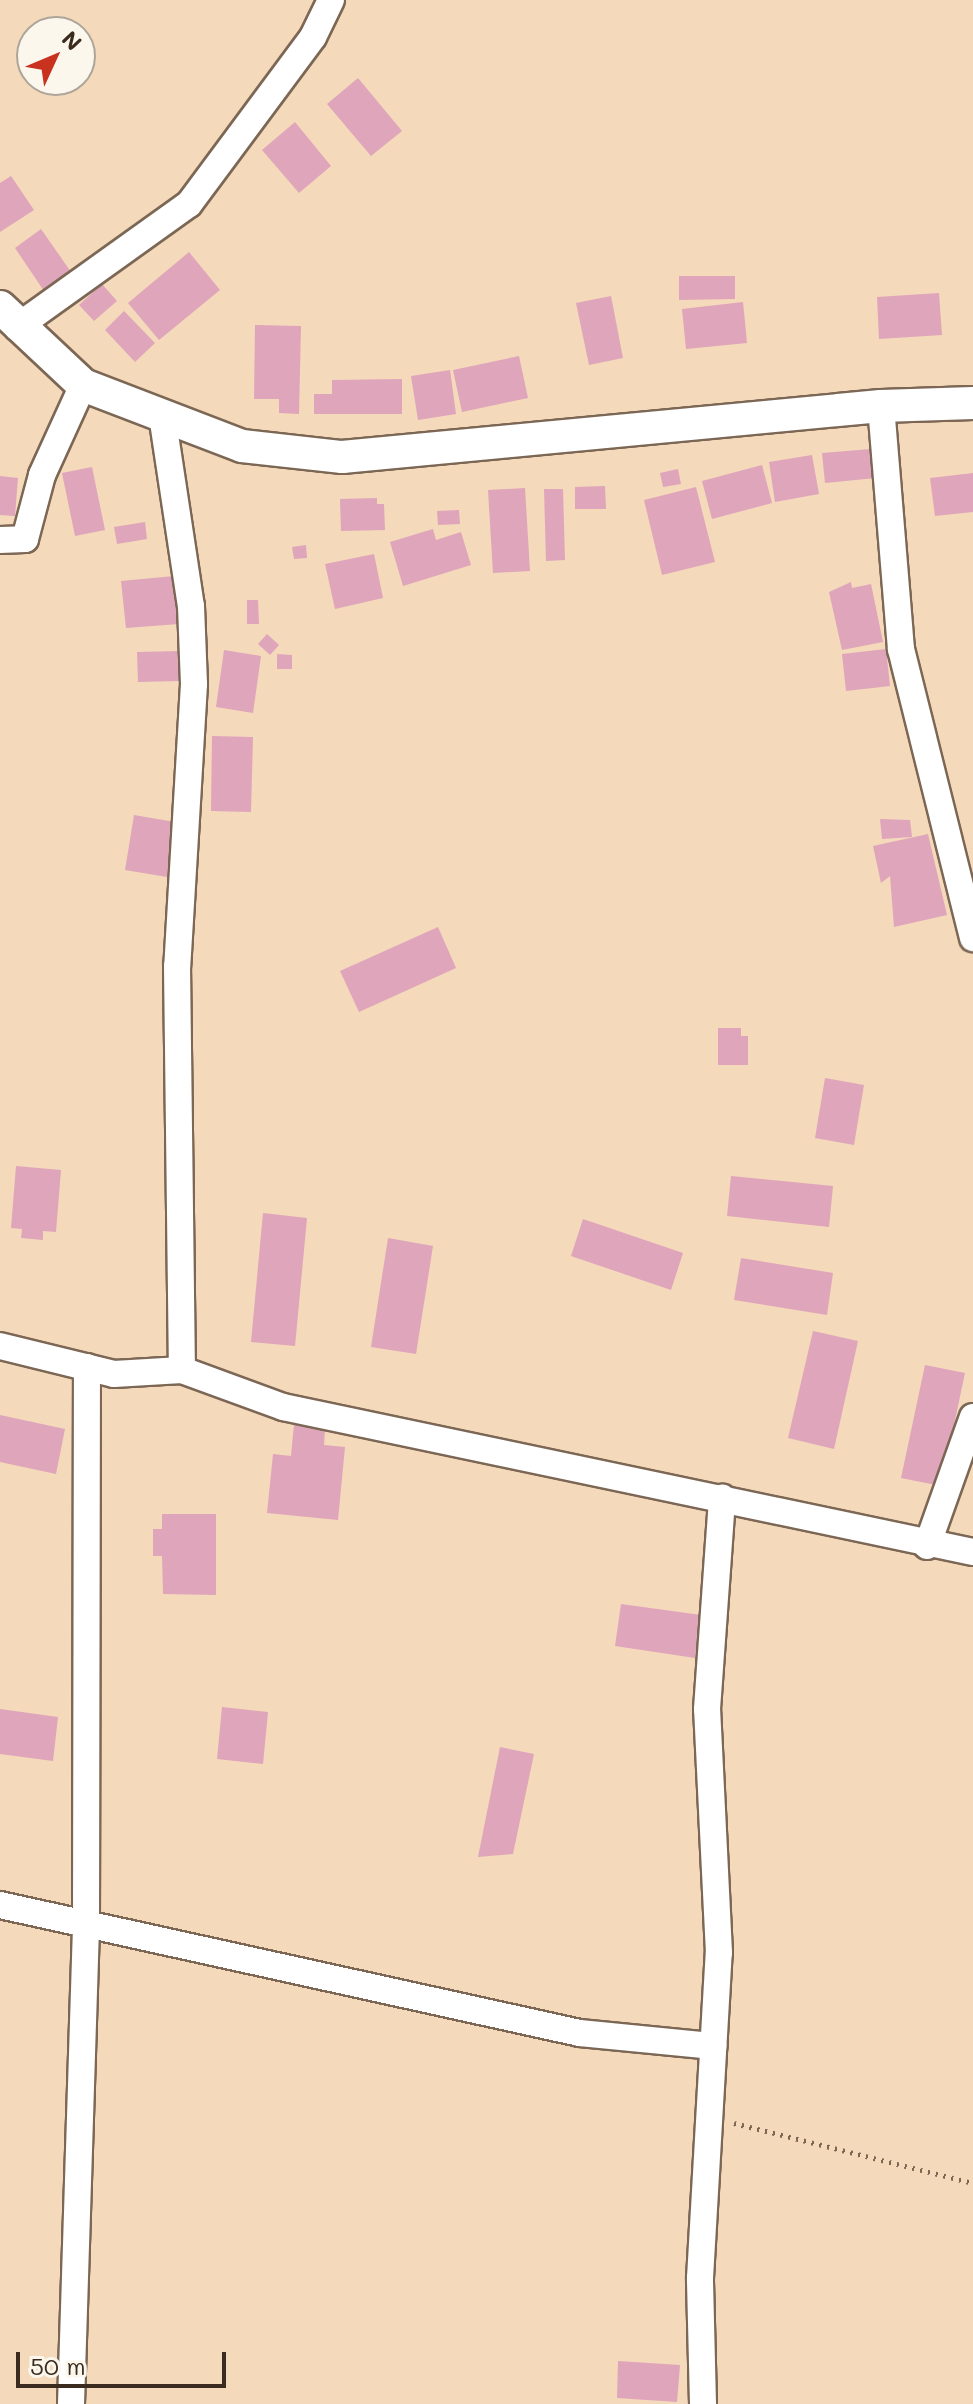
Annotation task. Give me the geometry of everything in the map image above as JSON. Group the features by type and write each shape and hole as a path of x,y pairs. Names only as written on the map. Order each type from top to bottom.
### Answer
{"street":[{"path":"331,0 313,37 189,204 8,317 83,385 242,446 342,457 881,406 973,403"},
{"path":"0,540 25,539 42,475 83,385"},
{"path":"881,406 901,649 973,938"},
{"path":"162,415 191,606 194,684 177,966 182,1370"},
{"path":"0,1346 114,1374 182,1370 283,1407 722,1498 927,1546 973,1552"},
{"path":"71,2404 86,1923 87,1367"},
{"path":"927,1546 961,1479 973,1417"},
{"path":"703,2404 700,2278 719,1953 707,1709 722,1498"},
{"path":"0,1905 580,2033 713,2046"}],"path":[{"path":"709,2116 973,2183"}],"building":[{"path":"358,78 402,131 371,156 327,104"},
{"path":"295,122 331,166 299,193 262,150"},
{"path":"11,176 34,210 0,232 0,183"},
{"path":"41,229 71,272 44,291 15,248"},
{"path":"189,252 220,290 159,340 128,303"},
{"path":"679,276 735,276 735,299 679,300"},
{"path":"102,284 117,301 94,321 79,305"},
{"path":"939,293 942,335 879,339 877,297"},
{"path":"611,296 623,358 589,365 576,303"},
{"path":"743,302 747,343 686,349 682,309"},
{"path":"124,311 155,343 135,362 105,330"},
{"path":"255,325 301,326 299,414 279,413 279,399 254,399"},
{"path":"519,356 528,398 462,412 453,370"},
{"path":"450,370 456,414 418,420 411,376"},
{"path":"402,379 402,414 314,414 314,394 332,394 332,380"},
{"path":"883,448 886,477 825,483 822,453"},
{"path":"812,455 819,494 775,502 769,462"},
{"path":"762,465 772,503 712,519 702,481"},
{"path":"92,467 105,530 75,536 62,473"},
{"path":"678,469 681,484 663,487 660,473"},
{"path":"973,473 973,512 935,516 930,478"},
{"path":"0,476 18,478 15,516 0,515"},
{"path":"605,486 606,509 575,509 575,487"},
{"path":"696,487 715,562 662,575 644,500"},
{"path":"525,488 530,571 493,573 488,490"},
{"path":"544,489 563,489 565,560 546,561"},
{"path":"377,498 377,504 384,504 385,530 341,531 340,499"},
{"path":"459,510 460,524 438,525 437,511"},
{"path":"145,522 147,539 117,544 114,527"},
{"path":"433,529 436,540 461,532 471,565 403,586 390,542"},
{"path":"306,545 307,558 294,559 292,547"},
{"path":"374,554 383,598 335,609 325,564"},
{"path":"174,576 179,624 126,628 121,581"},
{"path":"851,582 852,588 871,584 883,642 842,650 829,592"},
{"path":"247,600 258,600 259,624 247,624"},
{"path":"267,634 279,645 270,655 258,644"},
{"path":"886,649 890,686 846,691 842,654"},
{"path":"224,650 261,656 253,713 216,707"},
{"path":"180,651 180,681 138,682 137,652"},
{"path":"277,654 292,655 292,669 277,669"},
{"path":"212,736 253,737 251,812 211,811"},
{"path":"134,815 175,822 167,877 125,870"},
{"path":"880,819 910,820 912,837 882,839"},
{"path":"928,834 947,915 894,927 890,876 881,883 873,846"},
{"path":"438,927 456,968 359,1012 340,971"},
{"path":"718,1028 741,1028 741,1036 748,1036 748,1065 718,1065"},
{"path":"825,1078 864,1085 854,1145 815,1138"},
{"path":"16,1166 61,1170 56,1232 43,1231 43,1240 21,1238 22,1229 11,1228"},
{"path":"731,1176 833,1186 829,1227 727,1216"},
{"path":"263,1213 307,1218 295,1346 251,1342"},
{"path":"583,1219 683,1253 671,1290 571,1256"},
{"path":"388,1238 433,1246 416,1354 371,1347"},
{"path":"741,1258 833,1273 827,1315 734,1300"},
{"path":"813,1331 858,1341 834,1449 788,1438"},
{"path":"925,1365 965,1373 941,1486 901,1478"},
{"path":"0,1415 65,1429 56,1474 0,1462"},
{"path":"294,1424 325,1428 324,1445 345,1447 338,1520 267,1513 273,1454 291,1456"},
{"path":"162,1514 216,1514 216,1595 163,1594 162,1556 153,1556 153,1529 162,1529"},
{"path":"621,1604 701,1615 695,1658 615,1646"},
{"path":"222,1707 268,1712 263,1764 217,1759"},
{"path":"0,1709 58,1717 53,1761 0,1754"},
{"path":"500,1747 534,1754 513,1854 478,1857"},
{"path":"618,2361 680,2365 677,2402 617,2398"}]}
